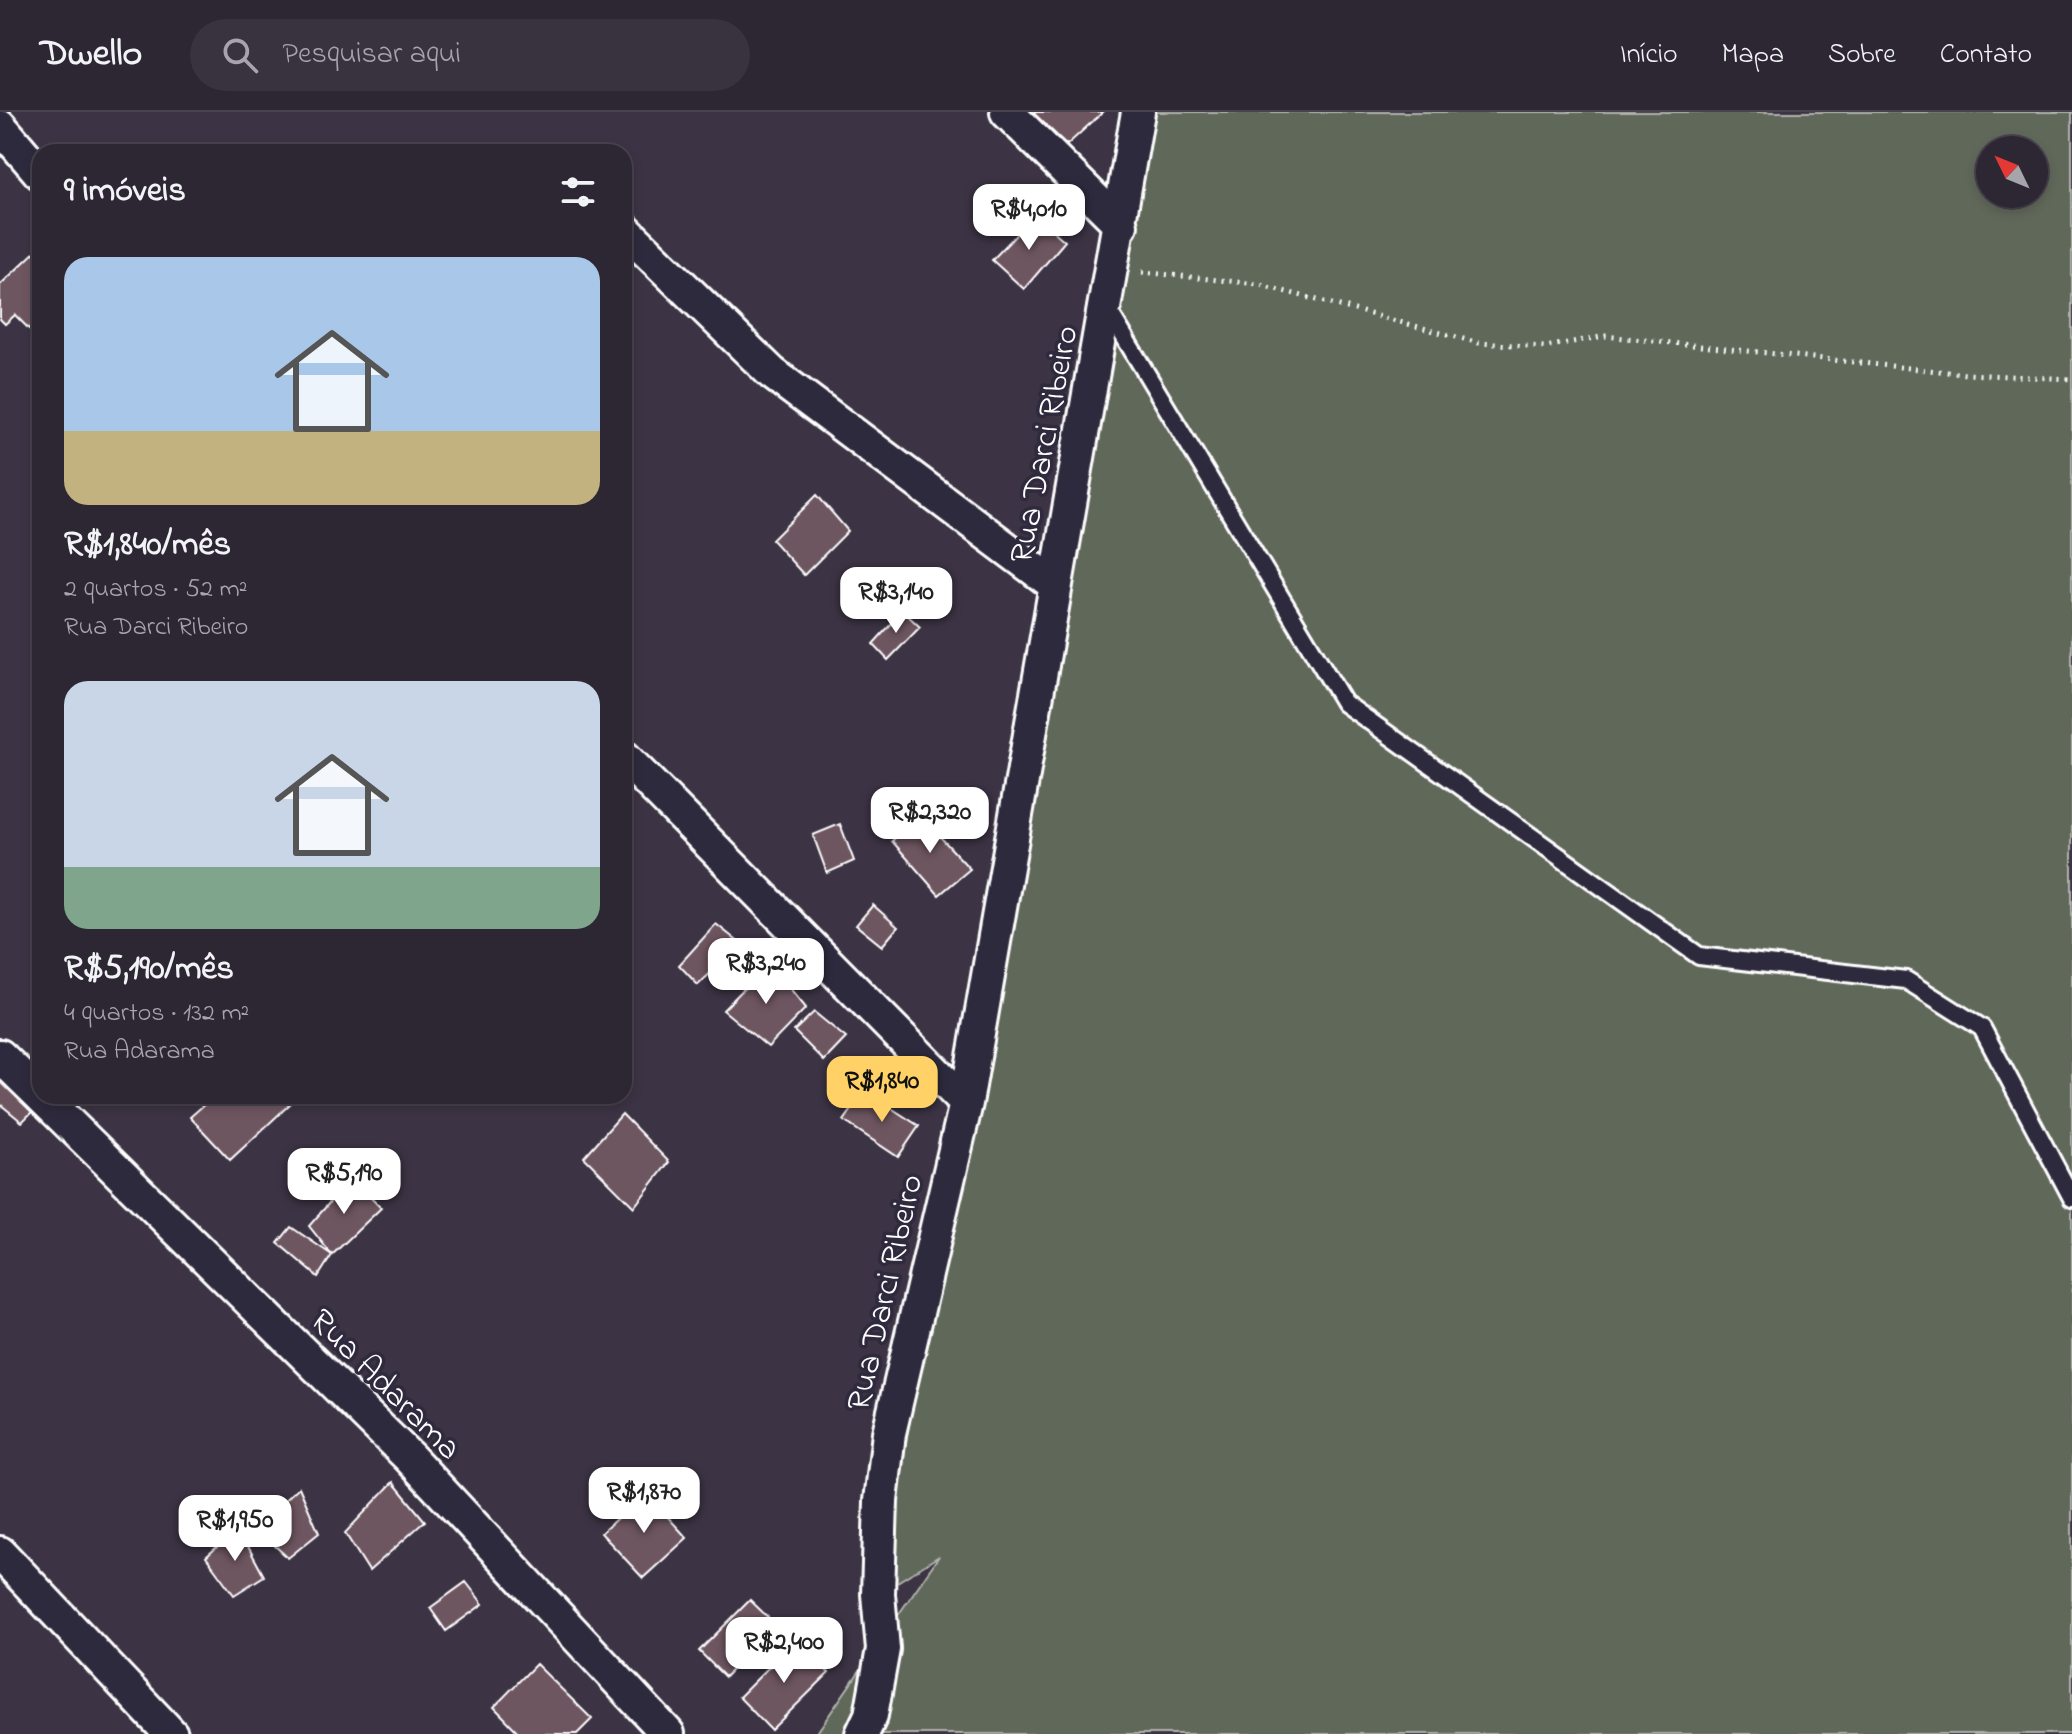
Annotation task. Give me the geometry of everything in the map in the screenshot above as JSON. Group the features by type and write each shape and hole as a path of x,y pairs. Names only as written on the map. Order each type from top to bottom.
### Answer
{"street":[{"path":"1007,112 1121,225"},
{"name":"Rua Darci Ribeiro","path":"862,1734 871,1715 883,1649 879,1578 881,1501 889,1433 966,1103 1054,584 1121,225 1138,112"},
{"path":"0,126 32,164"},
{"path":"632,237 772,373 1054,584"},
{"path":"632,765 966,1103"},
{"name":"Rua Adarama","path":"0,1056 32,1086"},
{"name":"Rua Adarama","path":"50,1104 410,1458 668,1734"},
{"path":"0,1553 171,1734"}],"lane":[{"path":"1106,307 1344,703 1699,956 1906,980 1982,1028 2072,1198"}],"path":[{"path":"1113,269 1257,284 1479,343 1545,347 1606,336 1966,374 2072,379"}],"green space":[{"path":"1151,112 2072,112 2072,1734 816,1734 939,1556 878,1594"}],"building":[{"path":"1032,112 1103,112 1067,145"},
{"path":"1035,215 1065,241 1024,289 992,260"},
{"path":"32,255 32,326 29,329 15,315 5,324 0,319 0,285"},
{"path":"817,495 848,531 804,575 772,540"},
{"path":"903,611 920,627 888,660 873,644"},
{"path":"919,814 970,869 939,895 892,841"},
{"path":"840,824 854,861 827,873 813,835"},
{"path":"873,905 898,927 882,946 856,925"},
{"path":"716,924 741,944 698,985 679,965"},
{"path":"769,963 806,1008 768,1047 723,1010"},
{"path":"814,1012 846,1038 824,1061 794,1031"},
{"path":"0,1076 33,1111 22,1122 0,1104"},
{"path":"865,1091 919,1126 898,1157 844,1121"},
{"path":"205,1104 290,1104 230,1160 190,1117"},
{"path":"622,1114 669,1162 634,1207 584,1157"},
{"path":"351,1178 381,1208 332,1255 309,1226"},
{"path":"291,1227 332,1255 318,1277 278,1243"},
{"path":"393,1482 425,1521 369,1571 345,1533"},
{"path":"299,1487 319,1533 288,1558 255,1527"},
{"path":"645,1492 687,1538 643,1578 601,1533"},
{"path":"238,1528 264,1576 234,1595 206,1557"},
{"path":"466,1582 483,1604 446,1631 430,1608"},
{"path":"750,1600 776,1625 725,1677 699,1651"},
{"path":"796,1640 829,1673 771,1730 739,1697"},
{"path":"536,1664 592,1719 577,1734 520,1734 494,1707"}]}
